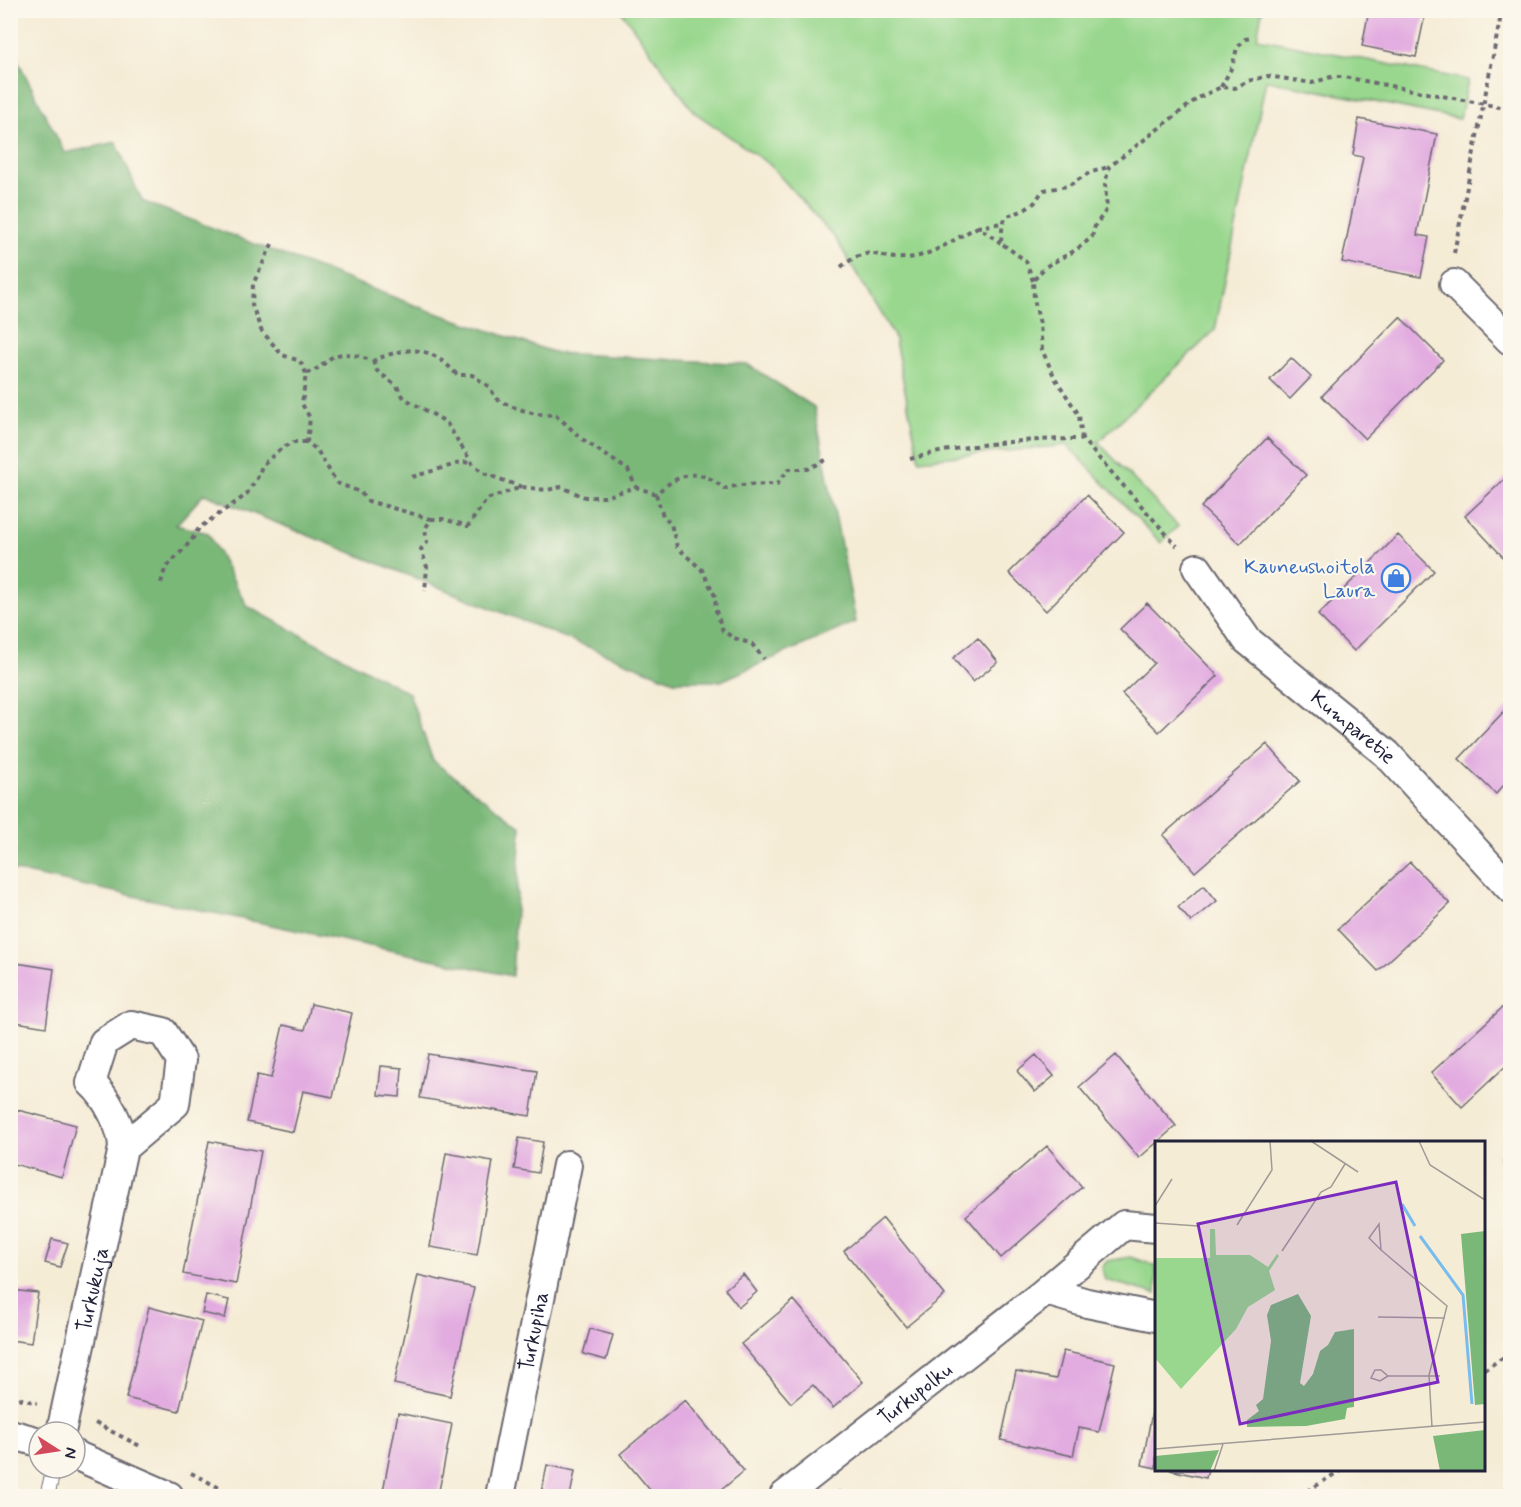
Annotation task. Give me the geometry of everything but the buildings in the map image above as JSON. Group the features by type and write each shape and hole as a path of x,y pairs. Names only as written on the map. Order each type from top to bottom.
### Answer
{"street":[{"path":"1454,284 1510,340"},
{"name":"Kumparetie","path":"1197,568 1247,640 1387,754 1510,888"},
{"name":"Turkukuja","path":"65,1420 123,1148"},
{"name":"Turkupiha","path":"500,1497 567,1165"},
{"name":"Turkupolku","path":"784,1497 1046,1291 1124,1225 1155,1228"},
{"path":"1046,1291 1088,1304 1155,1317"},
{"path":"10,1434 27,1439"},
{"path":"87,1460 169,1497"}],"lane":[{"path":"47,1497 51,1480"}],"path":[{"path":"1454,284 1453,256 1502,10"},
{"path":"1221,87 1232,68 1237,48 1245,39 1252,38"},
{"path":"1001,243 1002,223 1006,216 1034,204 1044,190 1068,186 1089,173 1108,167 1198,98 1221,87 1235,88 1248,81 1268,76 1312,83 1331,77 1344,77 1510,109"},
{"path":"1033,281 1045,267 1076,250 1092,237 1095,226 1107,209 1105,184 1108,167"},
{"path":"841,267 857,254 872,252 906,258 937,250 978,227 1002,223"},
{"path":"978,227 1026,261 1033,281 1042,350 1055,378 1079,415 1082,439 1197,568"},
{"path":"272,244 253,284 252,305 261,330 282,355 300,361 306,373 302,404 310,418 308,442"},
{"path":"306,373 314,371 339,354 351,354 373,361 397,350 413,350 443,359 457,375 472,375 488,386 498,400 534,414 556,416 582,439 628,470 636,487"},
{"path":"373,361 377,371 396,386 404,398 446,422 472,463 483,473 522,487 547,490 561,487 585,497 605,497 636,487 656,494"},
{"path":"910,459 983,446 1082,439"},
{"path":"161,583 165,569 191,542 199,528 246,495 259,475 262,465 283,447 294,442 308,442 317,450 337,483 360,492 368,501 431,519 443,519 468,526 487,499 522,487"},
{"path":"656,494 683,474 698,473 709,477 724,489 748,484 773,486 789,469 808,469 828,459"},
{"path":"412,477 463,462 472,463"},
{"path":"656,494 663,516 671,525 677,547 702,570 715,596 716,611 723,631 734,638 752,644 764,659"},
{"path":"425,591 427,567 421,549 427,542 425,529 431,519"},
{"path":"1485,1369 1510,1353"},
{"path":"1300,1497 1339,1471"},
{"path":"837,1492 854,1497"}],"green space":[{"path":"621,11 1262,11 1257,38 1468,80 1460,119 1266,80 1215,330 1098,442 1178,526 1161,543 1067,445 919,460 894,336 836,239 769,164 694,112"},
{"path":"11,56 16,57 65,153 116,142 142,201 430,311 556,353 747,364 814,407 856,622 721,681 674,681 204,494 176,525 208,533 247,606 409,693 433,761 521,827 512,976 11,870"},
{"path":"1510,1151 1510,1192 1499,1155"},
{"path":"1131,1257 1155,1266 1155,1294 1105,1280 1102,1268 1107,1261"}],"place":[{"name":"Kauneushoitola Laura","path":"1396,578"}]}
